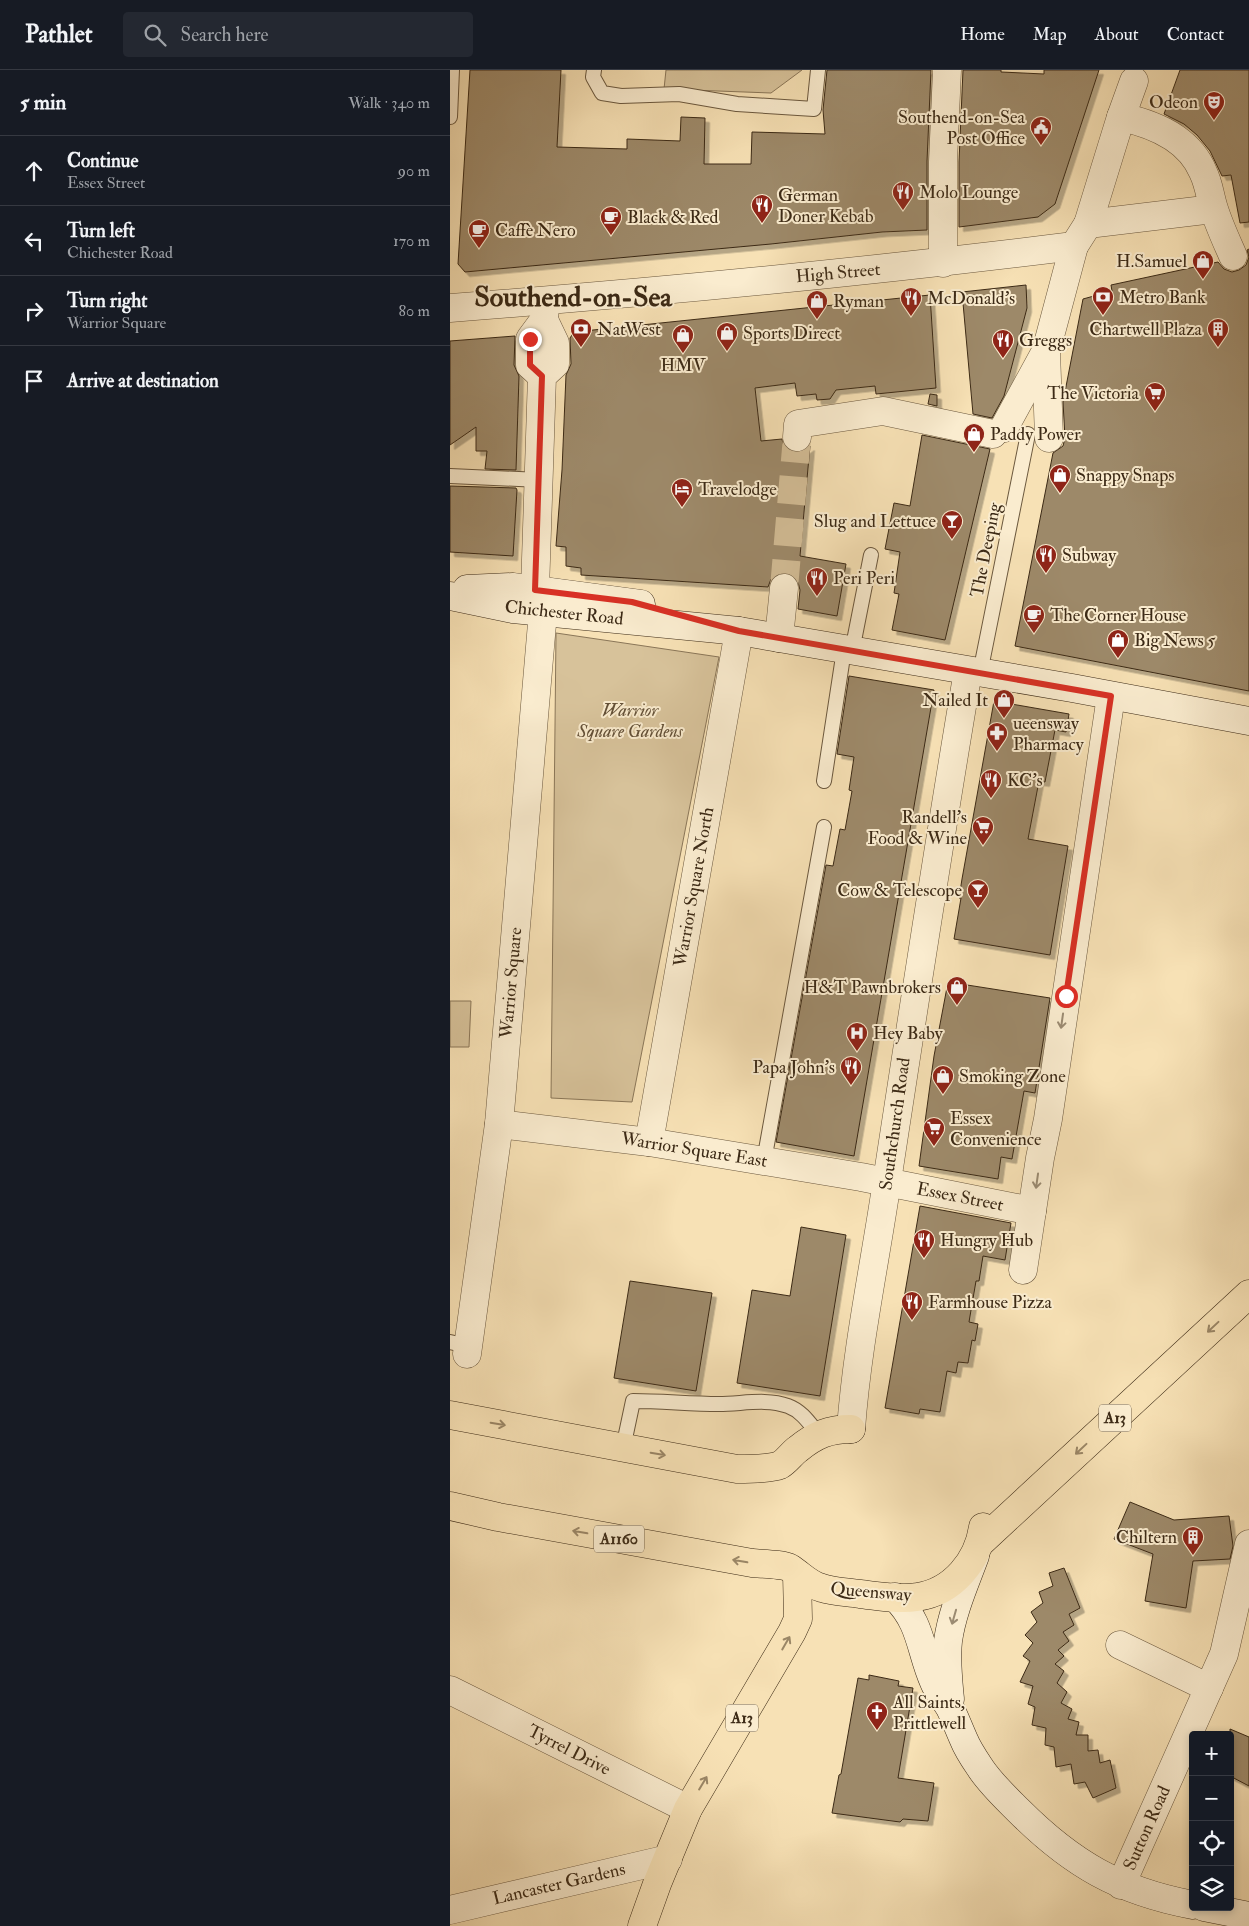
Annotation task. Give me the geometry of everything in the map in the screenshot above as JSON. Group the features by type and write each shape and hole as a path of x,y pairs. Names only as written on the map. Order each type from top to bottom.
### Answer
{"main road":[{"name":"A13","path":"980,1541 1249,1294"},
{"path":"450,1415 737,1469 780,1465 798,1448 819,1435 835,1429 851,1429"},
{"name":"A1160","path":"450,1506 498,1517 793,1570"},
{"name":"Queensway","path":"793,1570 822,1588 895,1598 917,1597 937,1591 956,1580 980,1541"},
{"name":"A13","path":"642,1926 688,1809 798,1619 793,1570"}],"street":[{"path":"943,263 943,162 947,70"},
{"path":"1019,434 1081,235 1136,75"},
{"path":"1121,117 1143,122 1169,134 1186,146 1194,155 1203,171 1213,209 1233,256"},
{"name":"High Street","path":"450,308 544,310 943,263 1213,209"},
{"name":"Warrior Square","path":"461,1347 499,1124 539,601 542,376 530,365 530,339 544,310"},
{"path":"1019,434 1046,352"},
{"path":"797,437 798,424 883,411 1019,434"},
{"name":"Chichester Road","path":"450,590 513,587 539,601"},
{"path":"779,638 784,588"},
{"name":"Chichester Road","path":"450,596 513,609 539,601 632,602 739,631 1249,721"},
{"name":"Warrior Square North","path":"649,1142 739,631"},
{"name":"Southchurch Road","path":"851,1429 854,1384 887,1183 920,958 974,672"},
{"path":"1023,1270 1040,1158 1048,1119 1111,696"},
{"name":"Warrior Square East","path":"499,1124 649,1142 887,1183"},
{"name":"Essex Street","path":"887,1183 1032,1211"},
{"name":"Sutton Road","path":"950,1709 948,1641 960,1597 980,1541"},
{"name":"Sutton Road","path":"1121,1885 1210,1688 1229,1663 1228,1645 1242,1604 1249,1544"},
{"name":"Sutton Road","path":"895,1598 907,1609 923,1646 934,1682 950,1709 964,1742 982,1771 1002,1794 1038,1831 1068,1854 1099,1874 1121,1885 1154,1897 1189,1904"},
{"path":"1120,1645 1210,1688"},
{"name":"Tyrrel Drive","path":"450,1690 688,1809"},
{"name":"Lancaster Gardens","path":"450,1910 668,1859"},
{"path":"1224,1911 1249,1916"}],"lane":[{"path":"450,117 452,70"},
{"path":"594,70 593,77 602,93 621,96 679,94 737,104 814,109 818,70"},
{"name":"The Deeping","path":"974,672 1019,434"},
{"path":"450,476 540,480"},
{"path":"824,780 848,650 871,555"},
{"path":"764,1161 824,827"},
{"path":"623,1448 634,1401 720,1404 771,1402 789,1406 802,1415 819,1435"}],"green space":[{"path":"666,70 802,70 771,93 664,89"},
{"name":"Warrior Square Gardens","path":"556,633 719,657 632,1102 551,1098"},
{"path":"450,1001 471,1001 469,1047 450,1047"}],"building":[{"path":"470,70 561,70 557,147 627,149 627,139 680,141 681,117 705,118 704,164 751,164 752,132 825,134 823,110 827,70 931,70 927,161 927,230 882,232 465,272 458,264"},
{"path":"963,70 1001,70 1001,72 1044,74 1044,70 1099,70 1055,204 1038,217 959,227 959,162"},
{"name":"Odeon","path":"1180,70 1249,70 1249,222 1240,223 1231,175 1222,176 1210,151 1197,135 1184,124 1164,114"},
{"name":"The Victoria","path":"1249,257 1249,691 1015,646 1053,453 1063,446 1065,438 1063,402 1083,299 1112,291 1111,285 1218,262 1224,269 1232,272 1246,265"},
{"path":"1026,285 1027,308 1004,396 992,418 973,414 962,292"},
{"path":"930,295 936,388 876,394 875,386 836,390 830,399 817,400 816,394 797,396 795,383 755,388 761,441 782,439 783,444 788,450 795,452 803,451 810,446 800,556 846,564 837,616 798,609 800,590 798,582 793,576 786,573 777,574 771,579 768,587 581,575 581,568 566,566 566,547 556,546 562,470 566,375 571,364 570,338 574,332"},
{"path":"515,336 514,365 519,376 516,470 485,469 487,451 476,451 476,427 450,445 450,341"},
{"path":"930,394 937,395 937,406 928,404"},
{"path":"922,435 990,449 945,640 892,630 899,594 894,593 900,552 885,549 894,503 910,506"},
{"path":"450,486 516,488 513,556 450,552"},
{"path":"849,676 934,690 854,1156 776,1142 826,865 833,866 840,829 845,830 852,791 849,790 854,757 837,754"},
{"path":"994,701 1069,714 1066,732 1055,730 1045,782 1039,781 1028,839 1068,846 1050,955 954,939 961,898 959,898 962,879"},
{"path":"948,982 1050,998 1035,1093 1024,1091 1012,1159 1001,1157 998,1179 919,1166 934,1056"},
{"path":"920,1206 1011,1223 1005,1260 983,1256 979,1281 976,1281 969,1322 978,1324 975,1341 972,1340 968,1363 958,1362 956,1373 947,1371 940,1412 920,1409 919,1414 885,1408"},
{"path":"801,1227 846,1235 820,1396 737,1383 752,1290 790,1296"},
{"path":"630,1281 712,1293 696,1391 614,1378"},
{"name":"Chiltern","path":"1130,1502 1174,1520 1229,1516 1233,1546 1230,1559 1193,1561 1186,1608 1145,1601 1153,1554 1114,1539"},
{"path":"1064,1568 1080,1608 1069,1614 1074,1625 1063,1632 1069,1641 1058,1650 1064,1656 1055,1664 1064,1671 1057,1683 1067,1692 1061,1703 1072,1709 1068,1719 1079,1722 1076,1735 1088,1735 1088,1751 1098,1750 1100,1763 1110,1760 1116,1788 1093,1798 1085,1782 1074,1784 1071,1764 1056,1767 1054,1747 1045,1745 1046,1728 1032,1725 1035,1707 1028,1704 1033,1686 1020,1682 1030,1661 1023,1656 1033,1643 1025,1635 1037,1622 1031,1612 1043,1603 1039,1592 1053,1586 1049,1573"},
{"name":"All Saints, Prittlewell","path":"869,1675 899,1681 898,1686 913,1688 898,1778 934,1783 928,1821 903,1819 900,1822 832,1813 858,1678 869,1680"},
{"path":"1230,1729 1249,1737 1249,1786 1234,1778 1234,1731 1230,1731"}],"tunnel":[{"path":"784,588 797,437"}],"place":[{"name":"Odeon","path":"1214,121"},
{"name":"Southend-on-Sea Post Office","path":"1041,146"},
{"name":"Molo Lounge","path":"903,211"},
{"name":"German Doner Kebab","path":"762,224"},
{"name":"Black & Red","path":"611,236"},
{"name":"Caffè Nero","path":"479,249"},
{"name":"H.Samuel","path":"1203,280"},
{"name":"Metro Bank","path":"1103,316"},
{"name":"McDonald's","path":"911,317"},
{"name":"Ryman","path":"817,320"},
{"name":"NatWest","path":"581,348"},
{"name":"Chartwell Plaza","path":"1218,348"},
{"name":"Sports Direct","path":"727,352"},
{"name":"HMV","path":"683,354"},
{"name":"Greggs","path":"1003,359"},
{"name":"The Victoria","path":"1155,412"},
{"name":"Paddy Power","path":"974,453"},
{"name":"Snappy Snaps","path":"1060,494"},
{"name":"Travelodge","path":"682,508"},
{"name":"Slug and Lettuce","path":"952,540"},
{"name":"Subway","path":"1046,574"},
{"name":"Peri Peri","path":"817,597"},
{"name":"The Corner House","path":"1034,634"},
{"name":"Big News 5","path":"1118,659"},
{"name":"Nailed It","path":"1004,719"},
{"name":"ueensway Pharmacy","path":"997,752"},
{"name":"KC's","path":"991,799"},
{"name":"Randell's Food & Wine","path":"983,846"},
{"name":"Cow & Telescope","path":"978,909"},
{"name":"H&T Pawnbrokers","path":"957,1006"},
{"name":"Hey Baby","path":"857,1052"},
{"name":"Papa John's","path":"851,1086"},
{"name":"Smoking Zone","path":"943,1095"},
{"name":"Essex Convenience","path":"934,1147"},
{"name":"Hungry Hub","path":"924,1259"},
{"name":"Farmhouse Pizza","path":"912,1321"},
{"name":"Chiltern","path":"1193,1556"},
{"name":"All Saints, Prittlewell","path":"877,1731"}],"district":[{"name":"Southend-on-Sea","path":"573,297"}],"route":[{"path":"530,339 530,365 542,376 535,590 632,602 739,631 1111,696 1066,996"}]}
